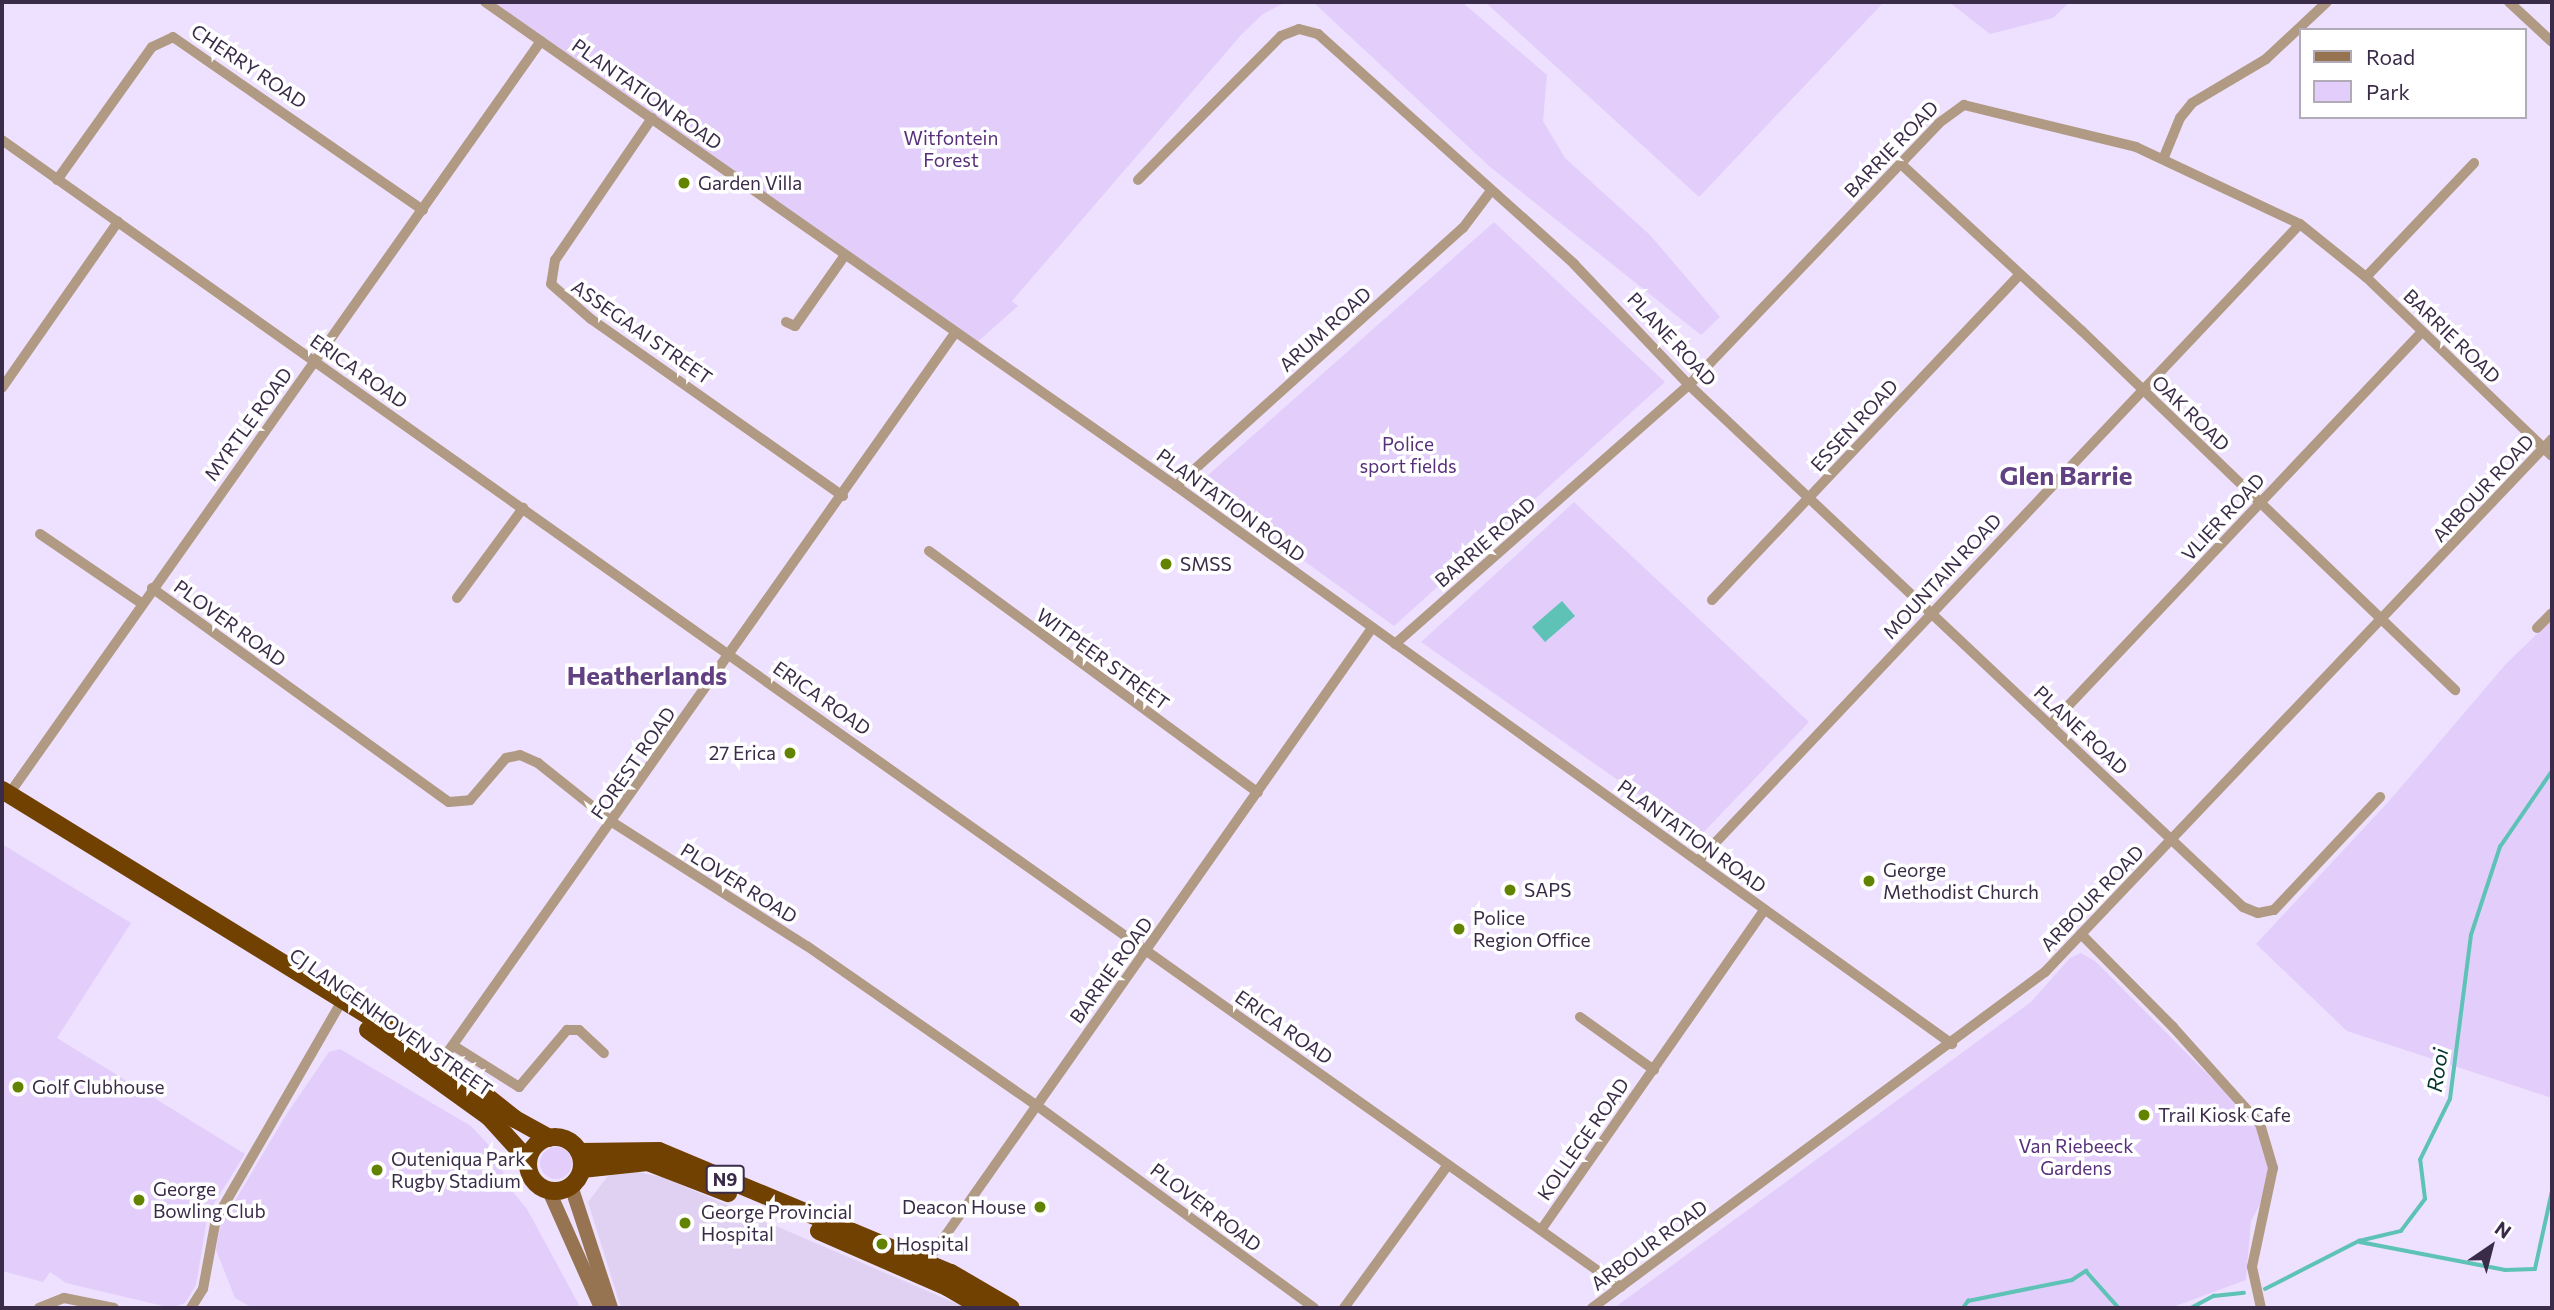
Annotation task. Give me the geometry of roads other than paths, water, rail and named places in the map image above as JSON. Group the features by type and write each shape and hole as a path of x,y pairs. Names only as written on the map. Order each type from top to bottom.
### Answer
{"highway":[{"name":"CJ LANGENHOVEN STREET","path":"5,792 258,951 515,1119 549,1138"},
{"name":"CJ LANGENHOVEN STREET","path":"438,1067 501,1127 528,1160"},
{"name":"N9","path":"549,1138 564,1139 580,1160 659,1151 1011,1308"},
{"path":"528,1160 535,1146 549,1138"},
{"name":"N9","path":"528,1160 532,1180 549,1191"},
{"path":"549,1191 571,1186 580,1160"},
{"name":"N9","path":"922,1268 983,1308"}],"street":[{"name":"PLANTATION ROAD","path":"485,2 1176,486 1952,1044"},
{"path":"2299,28 2327,2"},
{"path":"2510,2 2552,42"},
{"name":"PLANE ROAD","path":"1138,180 1281,37 1299,29 1325,40 1614,303 1689,385 2243,907 2265,913 2285,900 2380,797"},
{"path":"2164,157 2180,118 2192,103 2266,59 2298,29"},
{"name":"CHERRY ROAD","path":"57,180 152,47 173,37 423,210"},
{"name":"MYRTLE ROAD","path":"5,792 423,210 541,41"},
{"name":"BARRIE ROAD","path":"1395,644 1689,385 1949,112 1964,105 2101,136 2164,157 2300,225 2366,277 2421,333 2552,456"},
{"name":"ASSEGAAI STREET","path":"652,118 555,260 551,284 591,319 843,496"},
{"name":"ERICA ROAD","path":"2,141 1620,1287"},
{"path":"2366,277 2474,163"},
{"name":"OAK ROAD","path":"1900,164 2143,390 2259,504 2384,618 2455,690"},
{"name":"ARUM ROAD","path":"1176,486 1463,228 1490,192"},
{"path":"2,388 118,222"},
{"name":"MOUNTAIN ROAD","path":"1698,861 2300,225"},
{"path":"786,322 795,326 845,255"},
{"name":"ESSEN ROAD","path":"1712,600 2020,274"},
{"name":"FOREST ROAD","path":"438,1067 843,496 955,333"},
{"name":"VLIER ROAD","path":"2050,725 2421,333"},
{"name":"ARBOUR ROAD","path":"1592,1308 2026,989 2384,618 2552,439"},
{"path":"457,598 523,508"},
{"path":"40,534 141,603"},
{"name":"WITPEER STREET","path":"929,551 1258,793"},
{"name":"PLOVER ROAD","path":"152,588 442,799 454,804 470,800 500,762 520,755 538,763 612,822 807,946 1036,1105 1314,1308"},
{"path":"2537,628 2552,613"},
{"name":"BARRIE ROAD","path":"922,1268 1372,628"},
{"name":"KOLLEGE ROAD","path":"1541,1230 1764,910"},
{"path":"2081,934 2173,1027 2260,1124 2273,1162 2272,1188 2253,1260 2260,1308"},
{"path":"191,1308 203,1289 216,1219 339,1005"},
{"name":"KOLLEGE ROAD","path":"1580,1017 1654,1070"},
{"path":"454,1046 519,1087 567,1030 579,1030 604,1053"},
{"path":"1344,1308 1448,1165"},
{"path":"571,1186 611,1308"},
{"path":"549,1191 601,1308"},
{"path":"39,1308 64,1298 114,1308"}],"waterway":[{"name":"Rooi","path":"2265,1289 2359,1241 2401,1231 2425,1199 2420,1160 2450,1099 2471,935 2500,847 2552,771"},
{"path":"2360,1242 2505,1270 2535,1269 2552,1191"},
{"name":"Rooi","path":"1963,1308 1968,1301 2072,1280 2086,1271 2119,1308"},
{"name":"Rooi","path":"2191,1308 2214,1296 2244,1293"}],"place":[{"name":"Garden Villa","path":"684,183"},
{"name":"SMSS","path":"1166,564"},
{"name":"27 Erica","path":"790,753"},
{"name":"George Methodist Church","path":"1869,881"},
{"name":"SAPS","path":"1510,890"},
{"name":"Police Region Office","path":"1459,929"},
{"name":"Golf Clubhouse","path":"18,1087"},
{"name":"Trail Kiosk Cafe","path":"2144,1115"},
{"name":"Outeniqua Park Rugby Stadium","path":"377,1170"},
{"name":"George Bowling Club","path":"139,1200"},
{"name":"Deacon House","path":"1040,1207"},
{"name":"George Provincial Hospital","path":"685,1223"},
{"name":"Hospital","path":"882,1244"}],"district":[{"name":"Glen Barrie","path":"2066,475"},
{"name":"Heatherlands","path":"647,675"}],"park label":[{"name":"Witfontein Forest","path":"951,149"},
{"name":"Police sport fields","path":"1408,455"},
{"name":"Van Riebeeck Gardens","path":"2076,1157"}]}
